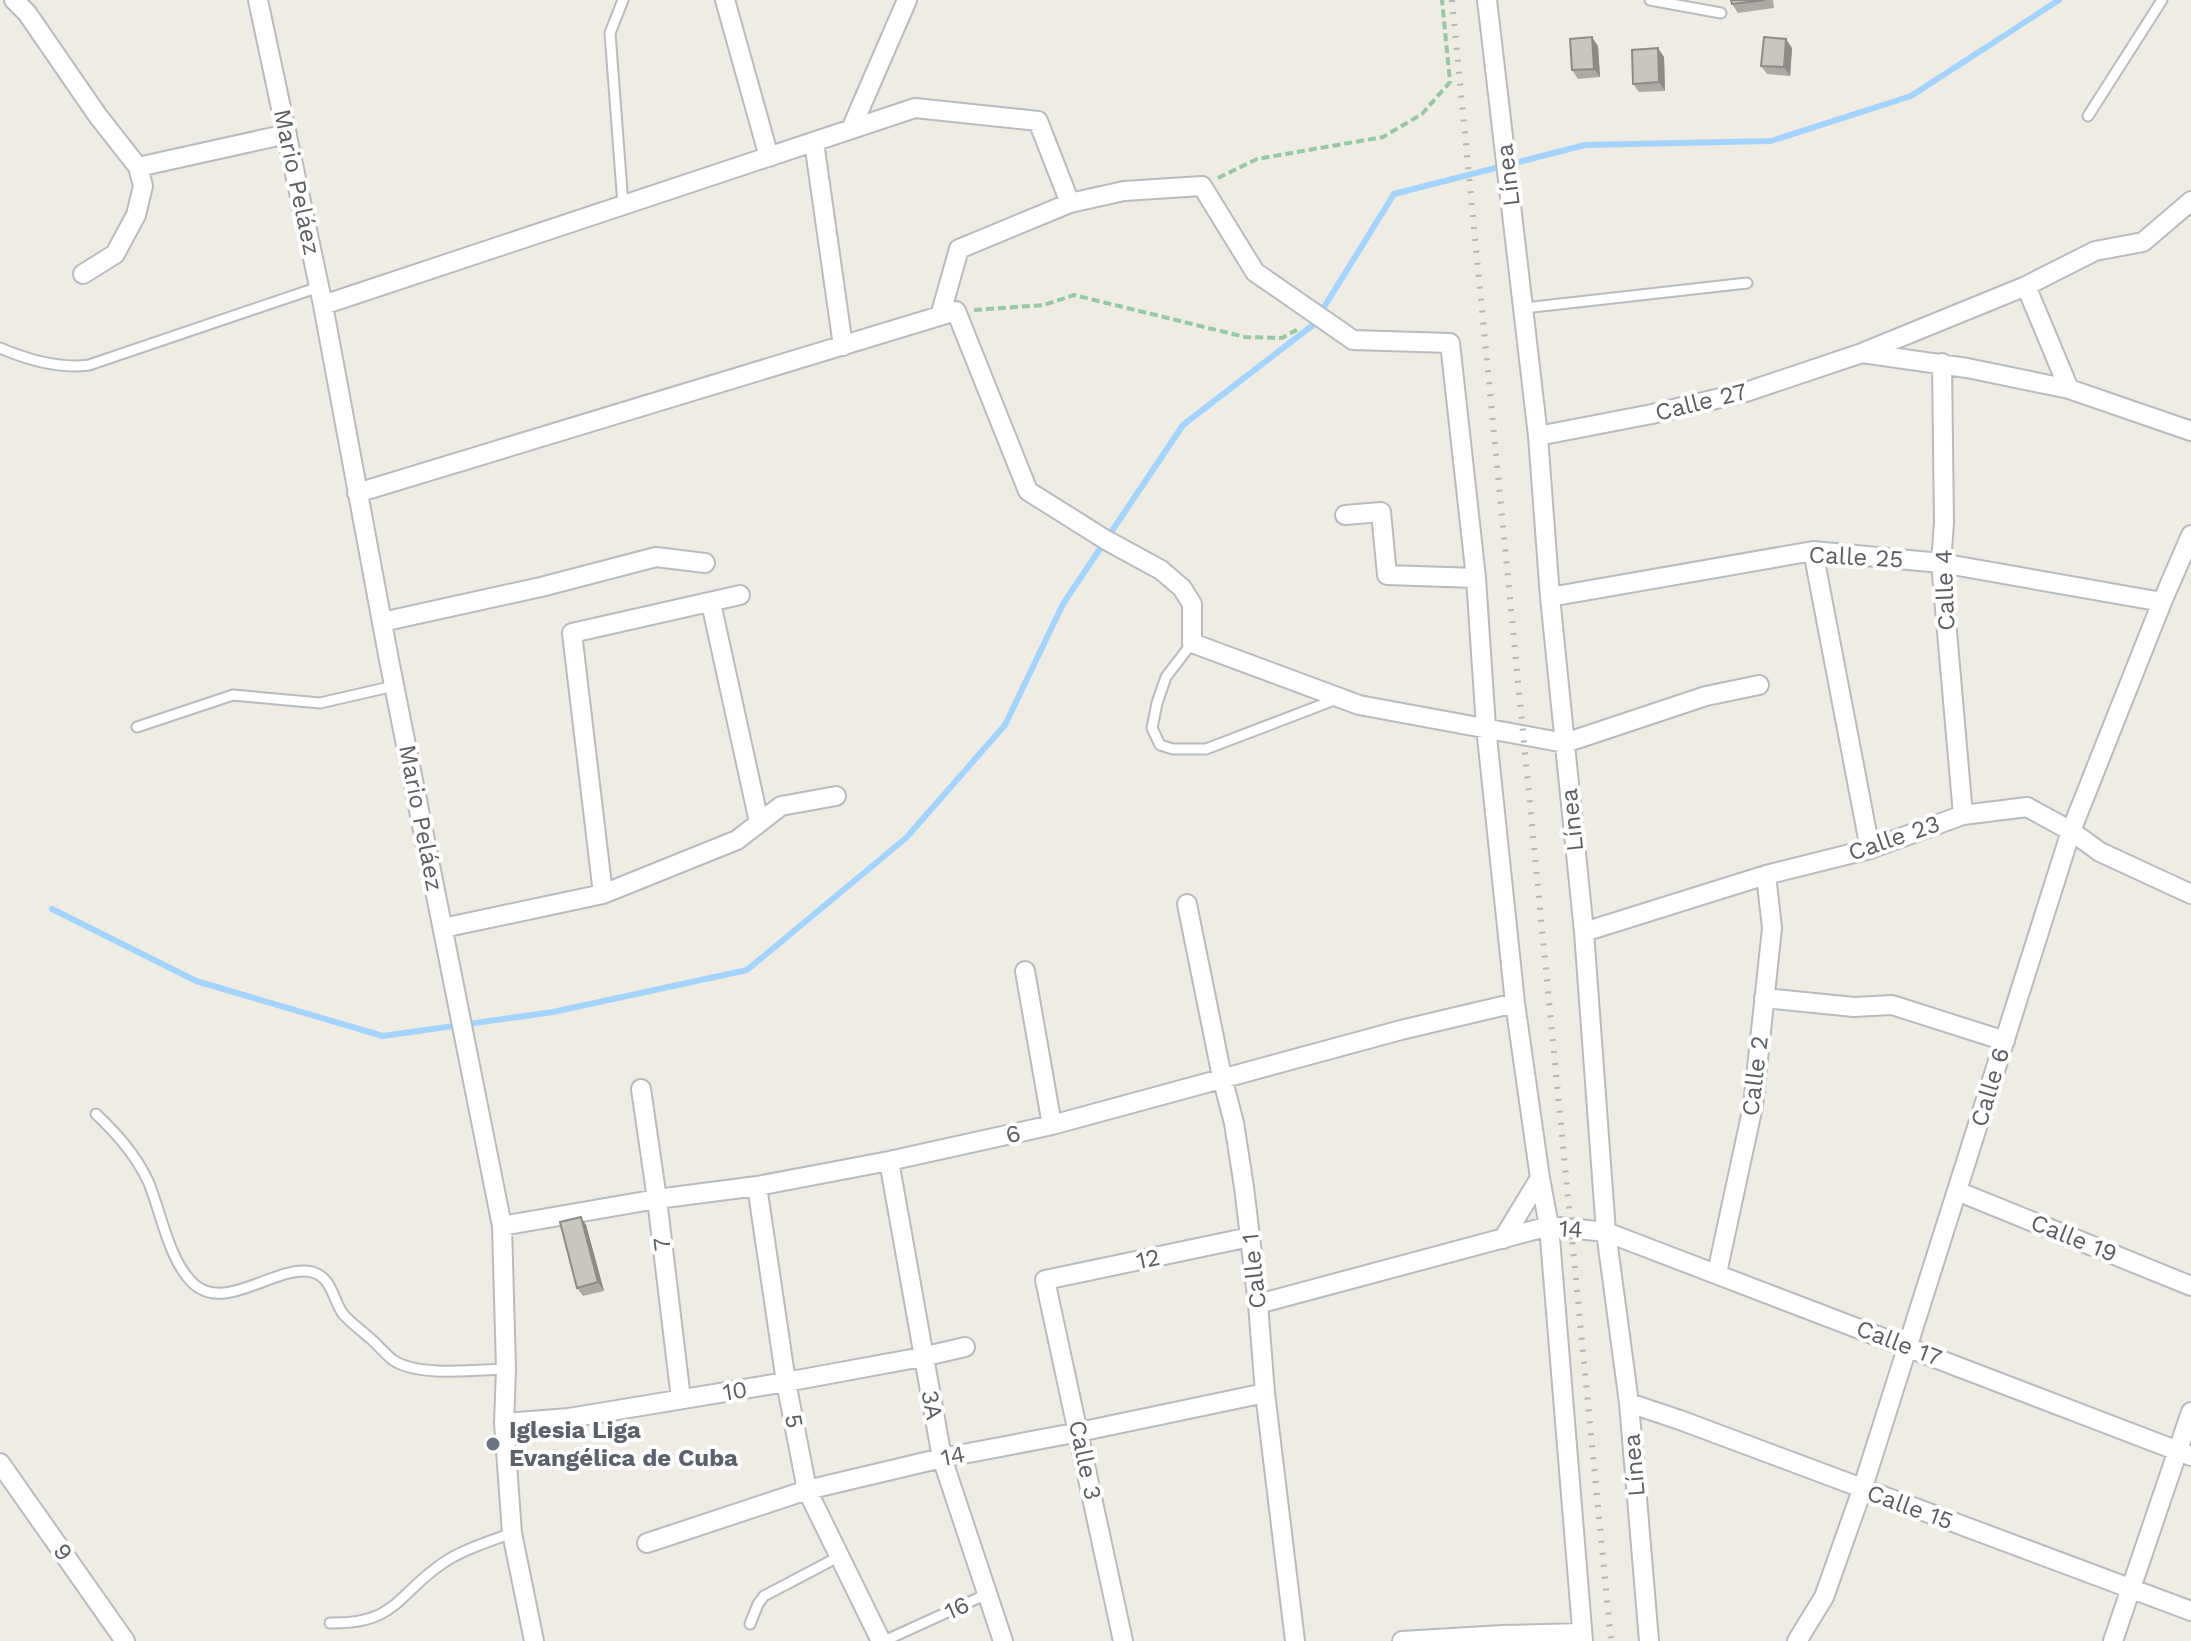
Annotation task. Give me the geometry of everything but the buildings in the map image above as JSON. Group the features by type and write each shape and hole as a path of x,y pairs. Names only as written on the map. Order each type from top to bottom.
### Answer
{"street":[{"path":"14,0 27,13 98,116 138,167 143,186 136,215 115,254 83,274"},
{"name":"Mario Peláez","path":"258,0 321,296 394,686 502,1226 506,1369 504,1423 512,1533 534,1641"},
{"path":"725,0 769,157"},
{"path":"851,129 907,0"},
{"name":"Línea","path":"1487,0 1538,436 1550,597 1584,932 1606,1232 1629,1403 1649,1641"},
{"path":"321,296 623,205 915,108 1038,121 1070,203"},
{"path":"138,167 287,134"},
{"path":"814,142 843,346"},
{"path":"1402,1641 1502,1635 1583,1637 1549,1226 1515,1003 1486,727 1476,578 1450,343 1353,340 1255,272 1202,186 1124,191 1070,203 959,249 948,314 1028,491 1161,570 1182,588 1192,604 1192,643 1359,705 1486,727 1565,743 1685,702 1759,685"},
{"name":"Calle 27","path":"1538,436 1746,392 1862,353 2026,286 2095,251 2143,242 2191,201"},
{"path":"2026,286 2069,389"},
{"path":"357,493 948,314"},
{"name":"Calle 27","path":"1862,353 1942,363 2069,389 2191,431"},
{"name":"Calle 4","path":"1942,363 1944,523 1941,563 1963,815"},
{"path":"1345,515 1381,512 1387,575 1476,578"},
{"name":"Calle 6","path":"1797,1641 1824,1597 1862,1490 2071,831 2191,535"},
{"path":"1813,551 1870,849"},
{"name":"Calle 25","path":"1550,597 1813,551 1941,563 2162,602"},
{"path":"382,622 541,587 656,557 705,563"},
{"path":"603,894 572,633 740,595"},
{"path":"711,603 759,822"},
{"path":"443,928 603,894 737,840 781,806 836,796"},
{"name":"Calle 23","path":"1584,932 1766,875 1870,849 1963,815 2027,807 2071,831 2100,852 2191,894"},
{"name":"Calle 2","path":"1717,1273 1753,1106 1772,928 1766,875"},
{"name":"Calle 1","path":"1187,904 1234,1123 1258,1304 1265,1393 1295,1641"},
{"path":"1025,971 1052,1125"},
{"path":"1764,998 1854,1007 1892,1005 2005,1041"},
{"name":"6","path":"502,1226 657,1199 757,1186 889,1161 1052,1125 1222,1077 1515,1003"},
{"name":"7","path":"641,1089 681,1399"},
{"name":"3A","path":"889,1161 942,1458 1003,1641"},
{"path":"1503,1239 1540,1178"},
{"name":"5","path":"757,1186 786,1382 807,1490 882,1641"},
{"name":"Calle 19","path":"1957,1191 2191,1286"},
{"name":"14","path":"1258,1304 1549,1226 1606,1232"},
{"name":"Calle 17","path":"1606,1232 2184,1454"},
{"name":"12","path":"1045,1280 1250,1237"},
{"name":"Calle 3","path":"1045,1280 1123,1641"},
{"name":"10","path":"504,1423 569,1418 786,1382 965,1347"},
{"name":"14","path":"647,1543 807,1490 942,1458 1265,1393"},
{"name":"Calle 15","path":"1629,1403 2191,1611"},
{"path":"2113,1641 2184,1454 2191,1412"},
{"name":"9","path":"0,1463 125,1641"}],"lane":[{"path":"623,0 610,33 623,205"},
{"path":"1650,0 1721,13"},
{"path":"2088,116 2162,0"},
{"path":"1524,308 1747,283"},
{"path":"0,348 41,362 71,367 89,365 321,296"},
{"path":"1192,643 1166,677 1157,703 1152,728 1160,745 1173,749 1206,749 1339,698"},
{"path":"137,727 233,695 320,703 394,686"},
{"path":"96,1114 122,1138 138,1163 177,1260 193,1284 205,1292 226,1293 300,1271 314,1272 329,1286 343,1314 394,1361 423,1371 506,1369"},
{"path":"330,1623 360,1622 382,1615 443,1563 512,1533"},
{"path":"750,1624 764,1596 840,1556"},
{"name":"16","path":"882,1641 987,1594"}],"path":[{"path":"1202,186 1257,159 1383,137 1422,114 1450,82 1442,0"},
{"path":"948,314 1044,305 1074,295 1245,337 1282,338 1308,323"}],"waterway":[{"path":"52,909 196,981 383,1036 553,1012 747,970 906,838 1005,725 1063,604 1183,425 1313,325 1394,194 1585,145 1771,141 1911,96 2059,0"}],"railway":[{"path":"1452,0 1611,1641"}],"place":[{"name":"Iglesia Liga Evangélica de Cuba","path":"493,1444"}]}
